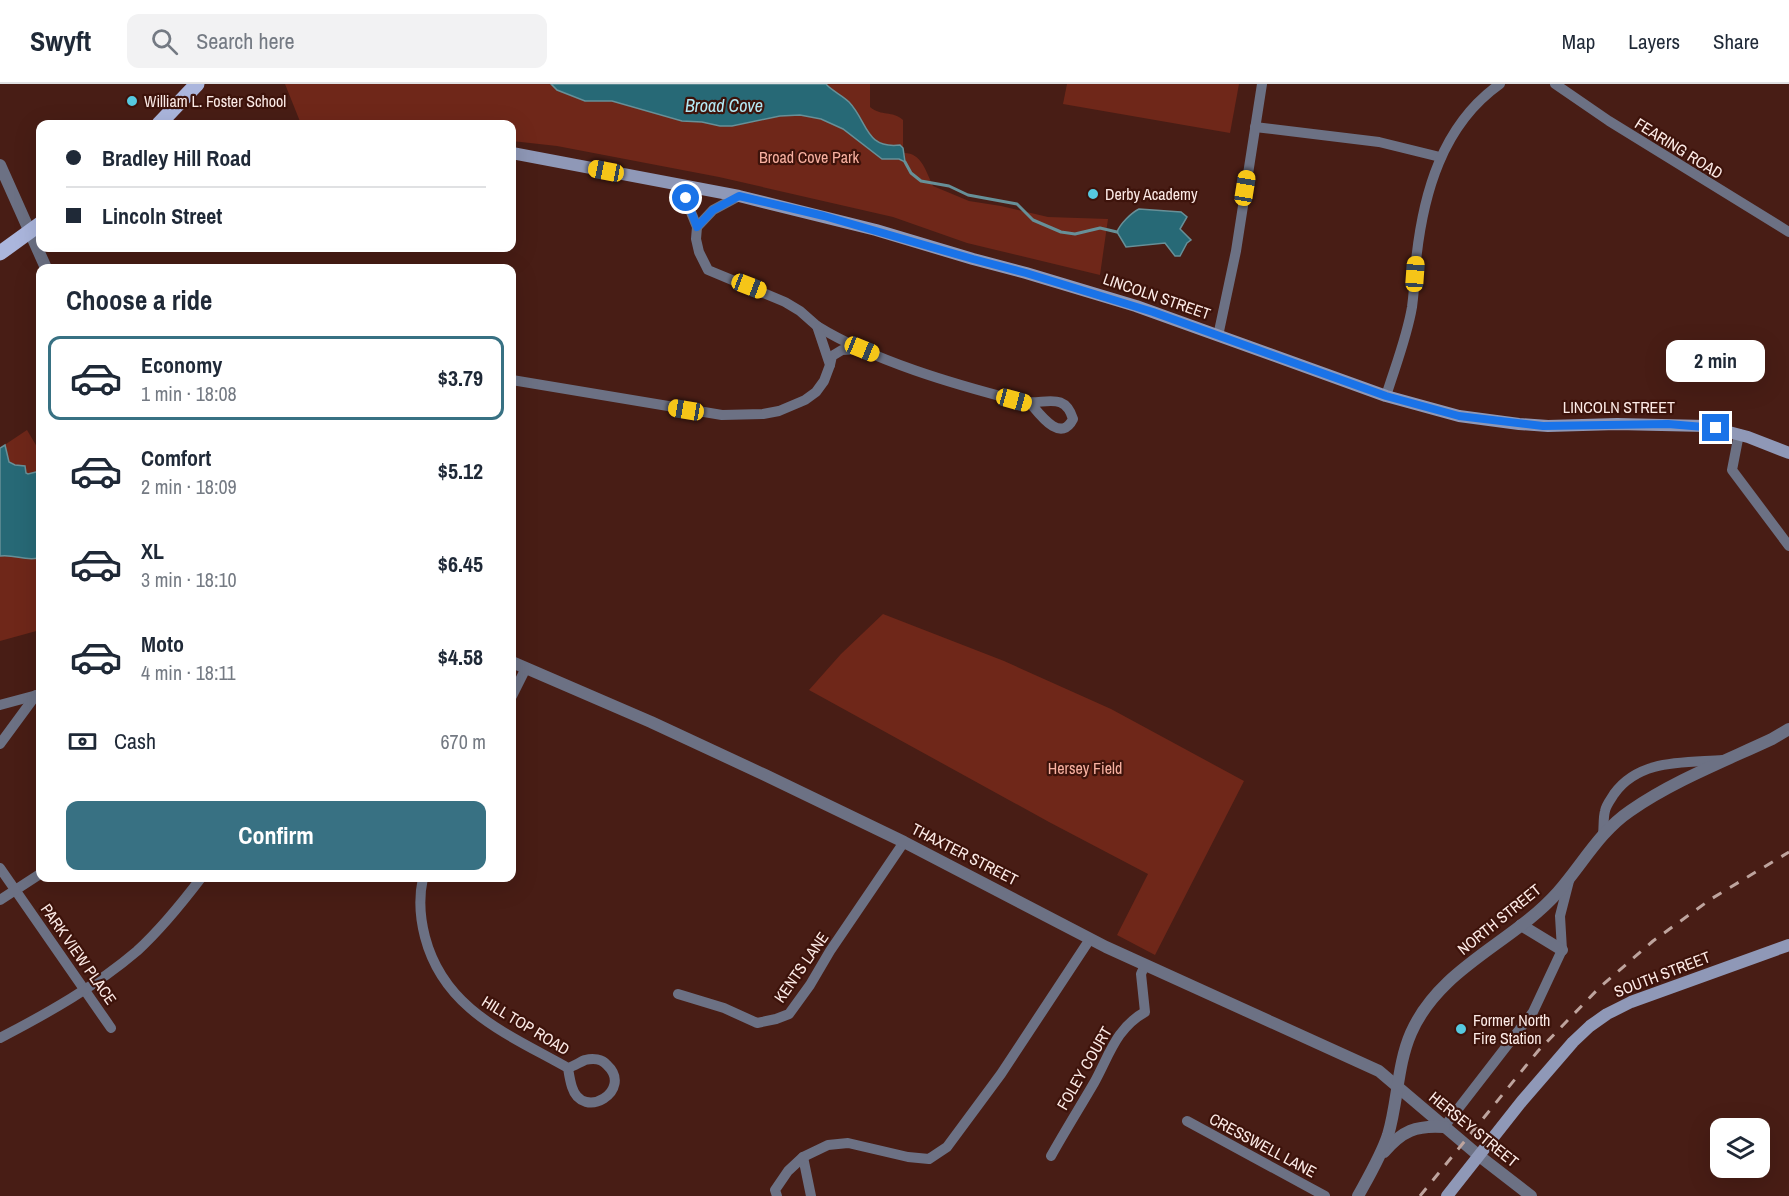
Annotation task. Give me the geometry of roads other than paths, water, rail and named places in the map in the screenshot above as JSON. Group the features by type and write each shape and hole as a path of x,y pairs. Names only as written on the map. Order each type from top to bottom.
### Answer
{"main road":[{"path":"163,120 197,84"},
{"name":"LINCOLN STREET","path":"516,154 739,196 824,216 1136,306 1386,396 1459,416 1519,424 1706,426 1770,444 1789,453"},
{"path":"0,254 36,231"},
{"name":"SOUTH STREET","path":"1447,1196 1553,1064 1590,1026 1607,1014 1659,991 1789,945"}],"street":[{"path":"1218,336 1236,251 1262,84"},
{"path":"1386,396 1412,309 1420,232 1428,192 1440,157 1463,118 1474,105 1500,84"},
{"name":"FEARING ROAD","path":"1555,84 1609,122 1789,232"},
{"path":"1255,127 1379,142 1440,157"},
{"path":"0,165 36,227"},
{"path":"680,185 697,227 696,239 699,252 708,270 785,302 817,326 862,349 962,385 1031,404"},
{"path":"697,227 713,210 739,196"},
{"path":"817,326 830,365"},
{"path":"516,381 698,412 722,415 762,414 791,407 805,400 816,392 824,381 832,356 842,350 862,349"},
{"path":"1739,434 1732,470 1789,546"},
{"name":"THAXTER STREET","path":"516,664 651,722 904,842 1090,939 1379,1071 1397,1087"},
{"path":"516,688 526,668"},
{"path":"0,705 36,695"},
{"path":"0,744 36,697"},
{"name":"NORTH STREET","path":"1358,1196 1387,1136 1411,1033 1427,1006 1447,984 1467,964 1521,925 1558,893 1603,834 1621,817 1649,798 1789,729"},
{"path":"1603,834 1605,809 1612,796 1624,781 1640,770 1661,765 1727,760"},
{"name":"KENTS LANE","path":"678,994 724,1008 757,1023 789,1014 810,986 830,951 904,842"},
{"name":"PARK VIEW PLACE","path":"0,868 111,1028"},
{"path":"1377,1160 1391,1144 1412,1129 1444,1127 1533,1012 1562,950 1560,916 1571,875"},
{"path":"0,900 36,877"},
{"path":"0,1038 53,1010 86,989 138,950 183,902 198,882"},
{"name":"HILL TOP ROAD","path":"423,882 420,907 429,952 438,972 452,992 482,1020 568,1068 572,1088 578,1097 595,1103 605,1099 612,1092 615,1083 614,1076 610,1067 604,1062 594,1059 586,1060 568,1068"},
{"path":"1521,925 1562,950"},
{"path":"777,1196 775,1190 788,1171 803,1157 828,1145 848,1143 908,1157 929,1159 947,1147 1001,1074 1090,939"},
{"name":"FOLEY COURT","path":"1051,1156 1095,1080 1114,1040 1129,1022 1145,1012 1141,974 1145,964"},
{"name":"HERSEY STREET","path":"1397,1087 1531,1196"},
{"name":"CRESSWELL LANE","path":"1187,1121 1325,1196"},
{"path":"803,1157 811,1196"}],"water":[{"name":"Broad Cove","path":"551,84 826,84 849,102 873,138 880,143 900,145 903,148 905,162 899,159 882,159 843,129 821,119 800,115 780,116 732,126 720,126 682,121 612,101 585,101 557,90"},
{"path":"1139,209 1181,212 1187,217 1180,229 1191,240 1180,256 1175,256 1165,243 1126,247 1117,232 1126,219"},
{"path":"5,445 9,462 25,466 28,474 36,472 36,558 0,556 0,448"}],"waterway":[{"path":"905,162 911,173 921,181 949,186 968,195 1017,204 1033,220 1061,232 1075,234 1100,228 1117,232"}],"railway":[{"path":"1420,1196 1538,1051 1599,988 1653,941 1711,899 1789,852"}],"place":[{"name":"William L. Foster School","path":"132,101"},
{"name":"Derby Academy","path":"1093,194"},
{"name":"Former North Fire Station","path":"1461,1029"}],"park label":[{"name":"Broad Cove Park","path":"809,157"},
{"name":"Hersey Field","path":"1085,768"}]}
